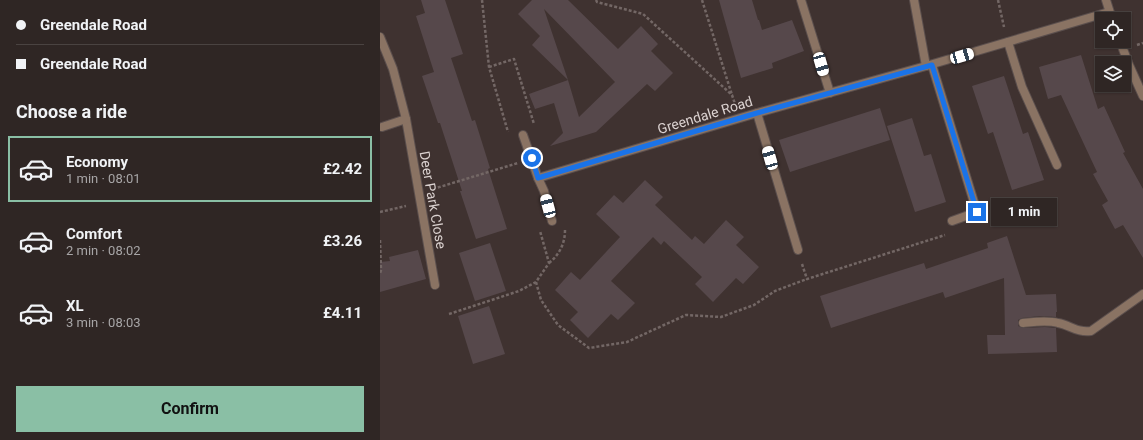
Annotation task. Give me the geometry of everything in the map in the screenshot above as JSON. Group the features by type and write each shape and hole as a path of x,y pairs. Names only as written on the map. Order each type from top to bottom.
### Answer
{"street":[{"path":"801,0 830,93"},
{"path":"914,0 929,66 977,212 952,221"},
{"path":"1106,0 1110,12"},
{"name":"Greendale Road","path":"538,178 757,113 929,66 1008,42 1095,19"},
{"name":"Deer Park Close","path":"380,37 393,69 406,119 435,285"},
{"path":"1008,42 1029,105 1057,165"},
{"path":"1123,48 1143,96"},
{"path":"757,113 798,250"},
{"path":"382,127 406,119"},
{"path":"523,135 544,192 552,221"},
{"path":"1023,323 1053,322 1060,323 1082,332 1091,331 1143,294"}],"path":[{"path":"482,0 489,67 510,139 536,130 514,59 489,67"},
{"path":"596,0 597,2 643,14 732,95"},
{"path":"702,0 740,118"},
{"path":"998,0 1008,42"},
{"path":"517,157 521,170"},
{"path":"420,193 519,163"},
{"path":"380,212 420,202"},
{"path":"536,282 541,300 558,325 589,348 627,342 686,315 721,316 754,305 776,292 807,279 955,232 952,221"},
{"path":"449,314 519,291 536,282 549,263 539,225"},
{"path":"380,241 380,274"},
{"path":"798,250 807,279"}],"building":[{"path":"421,0 445,0 463,54 451,58 472,121 475,120 490,168 488,169 507,229 476,239 440,123 438,123 422,76 434,72 416,16 425,13"},
{"path":"532,0 568,0 618,49 641,26 658,44 651,51 673,73 655,91 647,84 596,132 550,146 563,133 554,103 535,109 529,94 568,80 532,45 540,36 518,14","holes":["544,9 615,82 579,117 568,80"]},
{"path":"719,0 752,0 762,30 792,20 804,51 772,63 773,68 741,78"},
{"path":"1081,55 1098,109 1104,106 1125,152 1123,153 1143,189 1143,258 1123,225 1115,229 1102,205 1108,201 1093,174 1097,172 1061,95 1048,99 1039,67"},
{"path":"1004,76 1023,134 1028,132 1044,180 1012,190 993,132 988,134 972,86"},
{"path":"880,108 890,140 790,172 779,140"},
{"path":"912,118 924,156 931,154 946,202 915,212 887,126"},
{"path":"645,180 663,197 655,205 692,240 695,236 704,244 726,220 744,237 736,245 759,267 743,284 736,278 713,302 695,284 702,277 664,241 661,245 653,237 611,281 635,303 618,320 611,314 588,338 570,320 578,312 555,290 571,272 580,280 620,237 596,214 614,195 623,203"},
{"path":"1007,236 1026,295 1056,294 1056,317 1040,316 1022,318 1018,320 1018,326 1023,328 1056,328 1057,352 988,354 987,335 1005,335 1004,278 945,298 943,292 831,328 820,296 924,263 926,269 988,248 987,243"},
{"path":"490,243 506,291 475,301 459,253"},
{"path":"418,250 426,279 380,292 380,262 390,261 389,257"},
{"path":"489,306 505,354 473,364 458,316"}],"route":[{"path":"532,158 538,178 757,113 932,65 977,212"}]}
